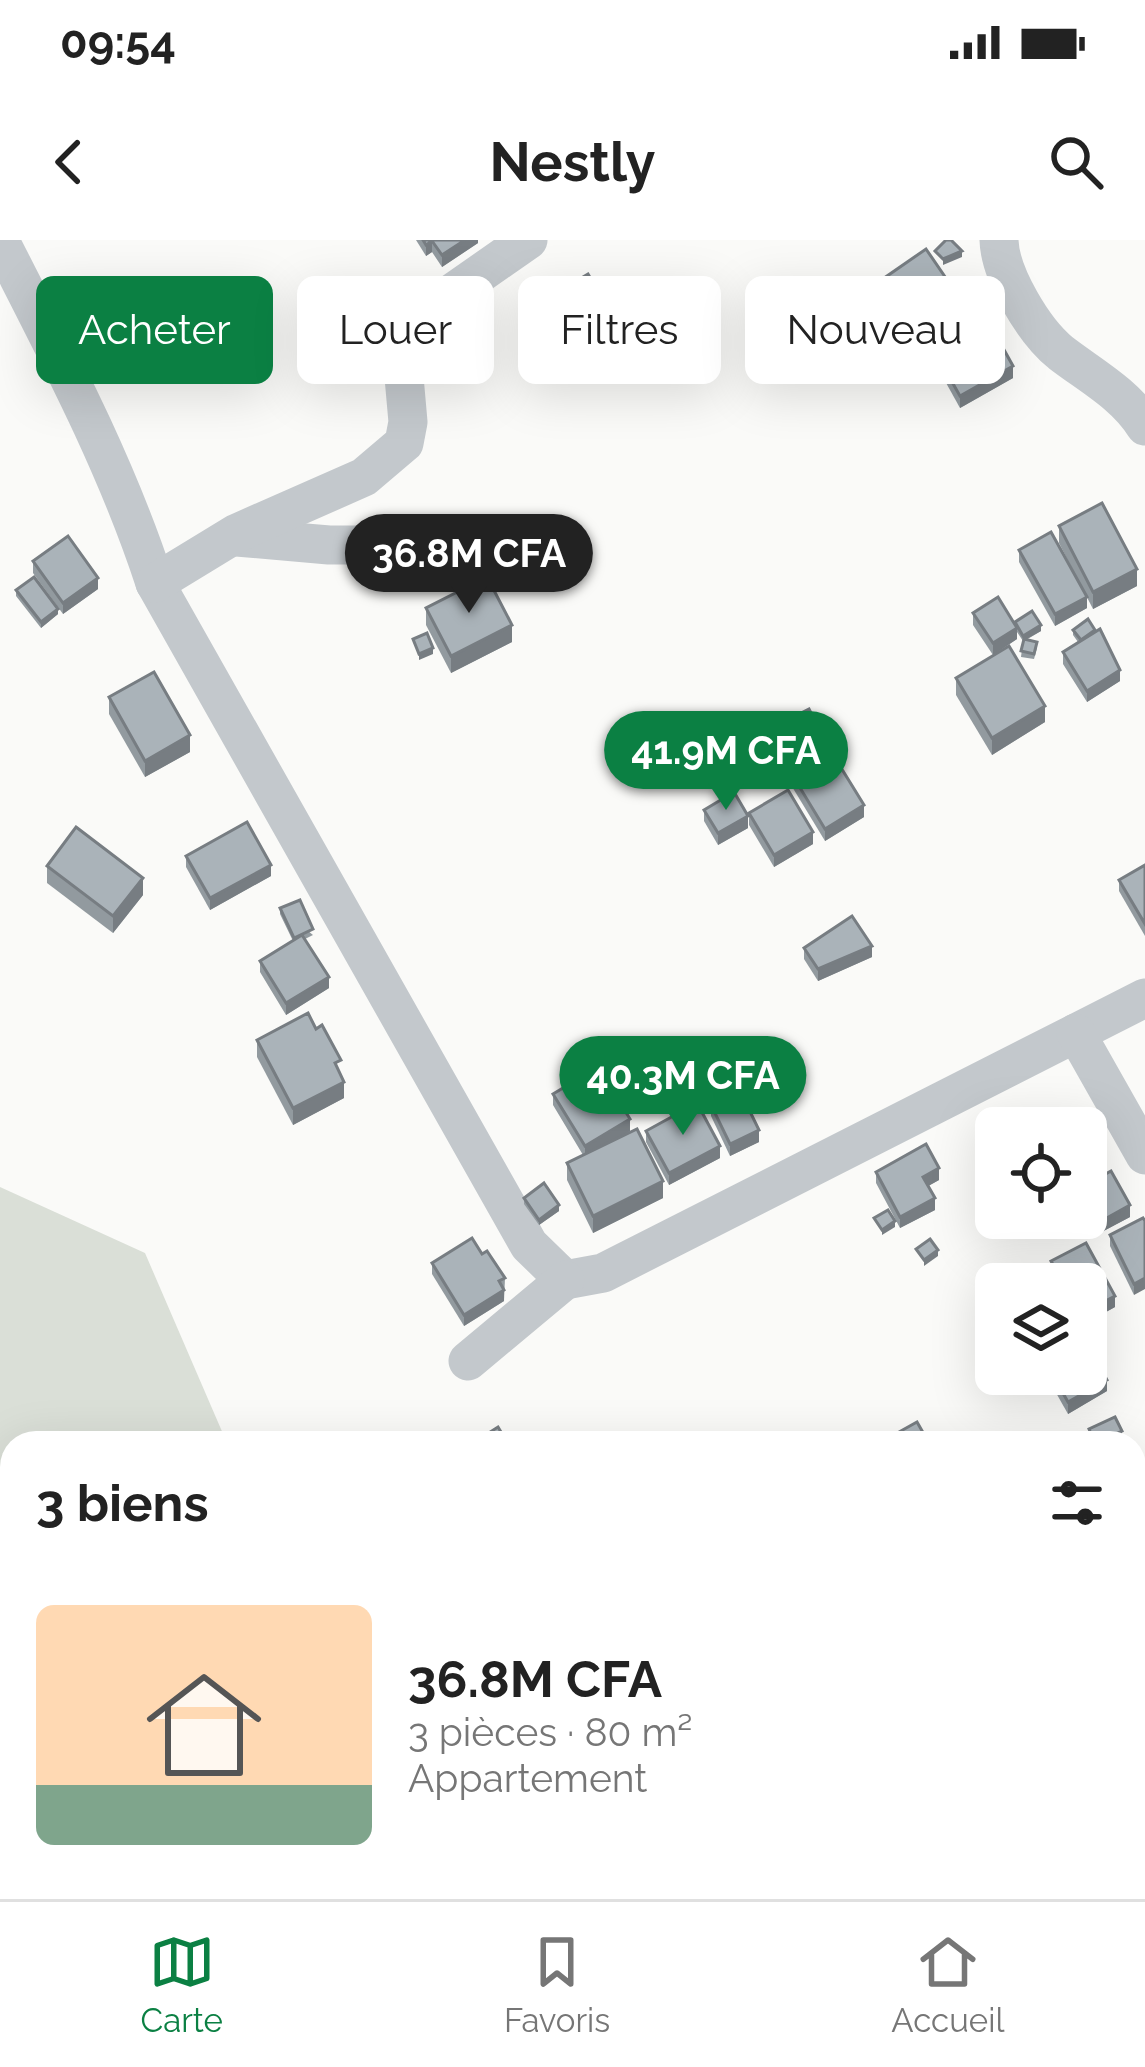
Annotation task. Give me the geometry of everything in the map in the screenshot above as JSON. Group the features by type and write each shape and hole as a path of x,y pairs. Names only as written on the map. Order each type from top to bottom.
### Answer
{"street":[{"path":"155,583 232,536 364,477 404,443 408,422 401,343 425,313 528,240"},
{"path":"999,240 1025,307 1058,351 1110,388 1145,427"},
{"path":"0,241 131,508 155,583 529,1245 566,1280"},
{"path":"232,536 349,546 437,545 479,583"},
{"path":"468,1361 566,1280 603,1273 1145,998"},
{"path":"1076,1033 1145,1155"}],"shaded area":[{"path":"0,1187 145,1253 222,1431 0,1431"}],"building":[{"path":"423,240 465,240 442,255 432,241 426,245"},
{"path":"946,240 962,251 943,259 935,251"},
{"path":"926,249 944,276 887,276"},
{"path":"953,384 981,384 960,396"},
{"path":"1102,503 1137,569 1093,592 1059,526"},
{"path":"1051,532 1087,597 1055,614 1019,550"},
{"path":"68,536 98,578 63,603 33,561"},
{"path":"34,577 58,609 41,622 16,590"},
{"path":"487,577 512,625 451,656 426,608"},
{"path":"998,597 1017,628 993,643 973,613"},
{"path":"1032,611 1041,625 1023,636 1015,622"},
{"path":"1088,619 1095,630 1081,640 1073,630"},
{"path":"1100,629 1120,670 1087,691 1063,652"},
{"path":"427,633 433,648 419,654 413,639"},
{"path":"1024,639 1037,642 1034,654 1021,651"},
{"path":"1009,646 1045,706 992,738 956,678"},
{"path":"154,672 190,735 145,761 109,697"},
{"path":"809,709 818,727 781,746 772,728"},
{"path":"827,745 864,805 825,829 788,768"},
{"path":"788,790 813,832 774,855 749,813"},
{"path":"734,792 748,816 718,833 704,810"},
{"path":"247,822 271,865 210,898 186,856"},
{"path":"76,827 143,878 113,916 47,866"},
{"path":"1145,865 1145,924 1119,880"},
{"path":"300,900 313,929 294,938 280,908"},
{"path":"852,916 872,946 818,969 804,948"},
{"path":"302,935 329,977 286,1003 260,961"},
{"path":"308,1013 316,1029 322,1025 341,1060 335,1063 344,1082 293,1108 257,1040"},
{"path":"598,1067 630,1119 585,1146 553,1094"},
{"path":"740,1091 759,1130 730,1144 711,1105"},
{"path":"697,1103 720,1146 669,1173 646,1131"},
{"path":"637,1129 663,1181 593,1216 567,1163"},
{"path":"926,1144 939,1168 923,1177 935,1198 900,1217 876,1172"},
{"path":"1111,1171 1130,1205 1107,1218 1107,1173"},
{"path":"544,1183 559,1205 539,1220 524,1198"},
{"path":"888,1210 895,1221 882,1230 874,1218"},
{"path":"1143,1218 1145,1278 1134,1284 1110,1235"},
{"path":"472,1238 505,1278 499,1281 504,1290 464,1315 432,1263"},
{"path":"930,1239 938,1250 924,1260 916,1249"},
{"path":"1086,1243 1097,1263 1052,1263"},
{"path":"1115,1417 1122,1431 1090,1431"},
{"path":"917,1422 922,1431 901,1431"}]}
